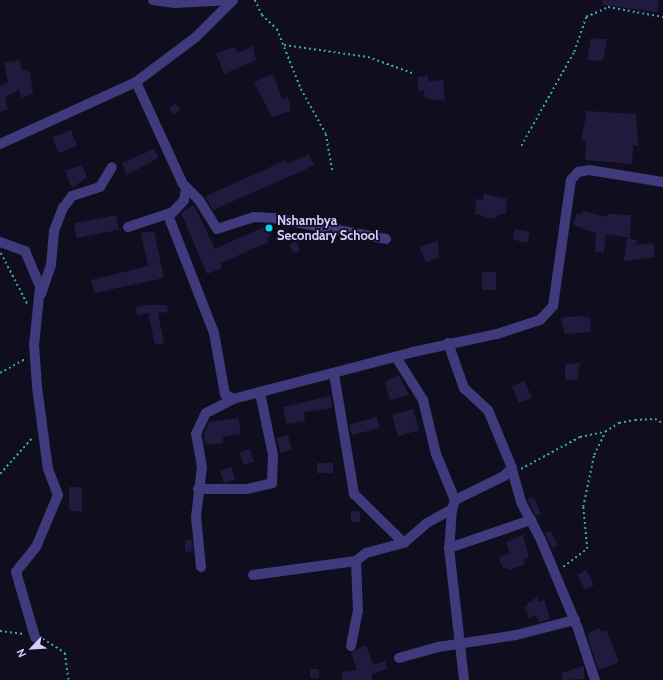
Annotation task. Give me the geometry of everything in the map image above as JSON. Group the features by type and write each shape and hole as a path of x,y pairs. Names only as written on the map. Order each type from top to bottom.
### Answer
{"street":[{"path":"153,0 175,3 233,0"},
{"path":"0,144 136,82 196,37 233,0"},
{"path":"136,82 186,189 199,200 216,229 253,217 273,218 386,239"},
{"path":"35,637 16,572 36,547 58,495 48,469 34,346 35,321 40,295 51,265 54,231 63,208 72,196 100,187 108,179 112,167"},
{"path":"201,567 196,517 198,489 202,467 197,426 206,413 233,399 448,344 529,326 548,315 553,306 571,180 578,172 589,170 663,182"},
{"path":"128,227 168,215 181,204 186,189"},
{"path":"168,215 214,333 225,394 233,399"},
{"path":"0,242 25,251 40,295"},
{"path":"448,344 464,388 488,410 531,520 574,620 595,680"},
{"path":"396,357 423,400 436,454 454,505 449,548 464,680"},
{"path":"334,374 354,494 404,544"},
{"path":"198,489 247,489 272,483 273,455 260,393"},
{"path":"253,575 356,561 366,553 404,544 428,523 454,505 512,472"},
{"path":"449,548 531,520"},
{"path":"351,646 358,611 356,561"},
{"path":"398,658 438,647 460,645 574,620"}],"path":[{"path":"255,0 284,44 301,89 326,134 333,173"},
{"path":"521,146 574,52 586,17 608,7 663,17"},
{"path":"284,44 368,57 415,74"},
{"path":"0,252 35,321"},
{"path":"0,372 28,357 34,346"},
{"path":"512,472 580,437 606,432 619,423 654,419 663,423"},
{"path":"0,474 23,450 43,421"},
{"path":"554,572 585,552 583,507 594,455 606,432"},
{"path":"0,631 35,637 58,646 65,653 69,680"}],"building":[{"path":"603,0 659,0 657,12 603,5"},
{"path":"591,38 607,39 603,61 587,60"},
{"path":"253,46 256,60 224,74 216,53 235,47 238,53"},
{"path":"20,60 22,70 30,72 33,94 22,98 19,90 5,97 8,109 0,112 0,86 8,82 4,63"},
{"path":"273,74 282,99 287,97 290,104 290,111 272,117 254,82"},
{"path":"428,76 428,81 443,80 445,101 425,98 424,91 419,91 417,77"},
{"path":"175,103 180,109 174,114 169,108"},
{"path":"587,111 636,114 638,146 633,145 632,164 585,160 586,141 581,140"},
{"path":"71,130 77,146 58,153 52,137"},
{"path":"154,149 158,158 127,175 122,163"},
{"path":"309,154 314,165 304,170 213,210 207,200 206,196 286,160 287,164"},
{"path":"82,165 87,177 72,188 65,171"},
{"path":"484,194 507,199 506,214 499,214 494,219 475,214 476,199 483,200"},
{"path":"194,205 215,249 266,226 271,236 267,238 268,242 221,263 222,268 207,274 181,213"},
{"path":"582,211 608,217 608,214 631,215 630,238 606,234 604,253 595,252 596,233 573,225 576,214 581,215"},
{"path":"116,215 119,230 77,238 74,223"},
{"path":"515,229 530,232 528,243 513,240"},
{"path":"154,231 164,278 95,293 91,280 148,266 141,233"},
{"path":"627,238 637,240 636,245 653,243 655,257 624,261"},
{"path":"296,241 300,250 294,253 289,245"},
{"path":"438,241 439,258 426,262 419,247"},
{"path":"482,272 496,272 496,290 482,290"},
{"path":"146,305 167,305 168,312 158,313 164,343 155,345 148,313 137,315 136,307"},
{"path":"579,316 590,318 591,332 565,334 561,318"},
{"path":"580,363 577,380 565,380 565,364"},
{"path":"399,375 409,395 390,400 385,382"},
{"path":"525,381 532,398 519,403 512,386"},
{"path":"331,396 332,408 304,412 305,421 286,424 283,407"},
{"path":"413,409 419,430 398,436 392,415"},
{"path":"377,417 380,428 352,435 349,425"},
{"path":"238,418 241,434 223,437 223,443 205,445 204,433 209,422"},
{"path":"288,435 292,449 281,453 276,438"},
{"path":"250,449 254,461 244,465 240,452"},
{"path":"317,463 333,463 333,473 317,473"},
{"path":"231,467 235,479 224,483 220,471"},
{"path":"69,487 82,487 82,511 69,511"},
{"path":"534,497 541,514 536,516 527,499"},
{"path":"351,511 360,511 360,522 351,522"},
{"path":"550,531 558,545 552,548 545,533"},
{"path":"523,535 529,557 524,559 525,564 508,570 507,567 503,569 499,558 510,553 506,542"},
{"path":"185,540 192,540 193,551 185,552"},
{"path":"586,570 594,585 585,590 577,575"},
{"path":"537,597 539,602 544,600 550,619 539,623 536,615 529,618 524,607"},
{"path":"599,628 601,632 606,630 619,662 598,670 588,638 589,633"},
{"path":"366,645 373,665 385,661 387,669 372,674 372,680 342,680 342,672 357,670 351,652"},
{"path":"584,666 584,679 563,680 561,673"},
{"path":"310,669 319,669 319,678 310,678"}],"place":[{"name":"Nshambya Secondary School","path":"269,228"}]}
